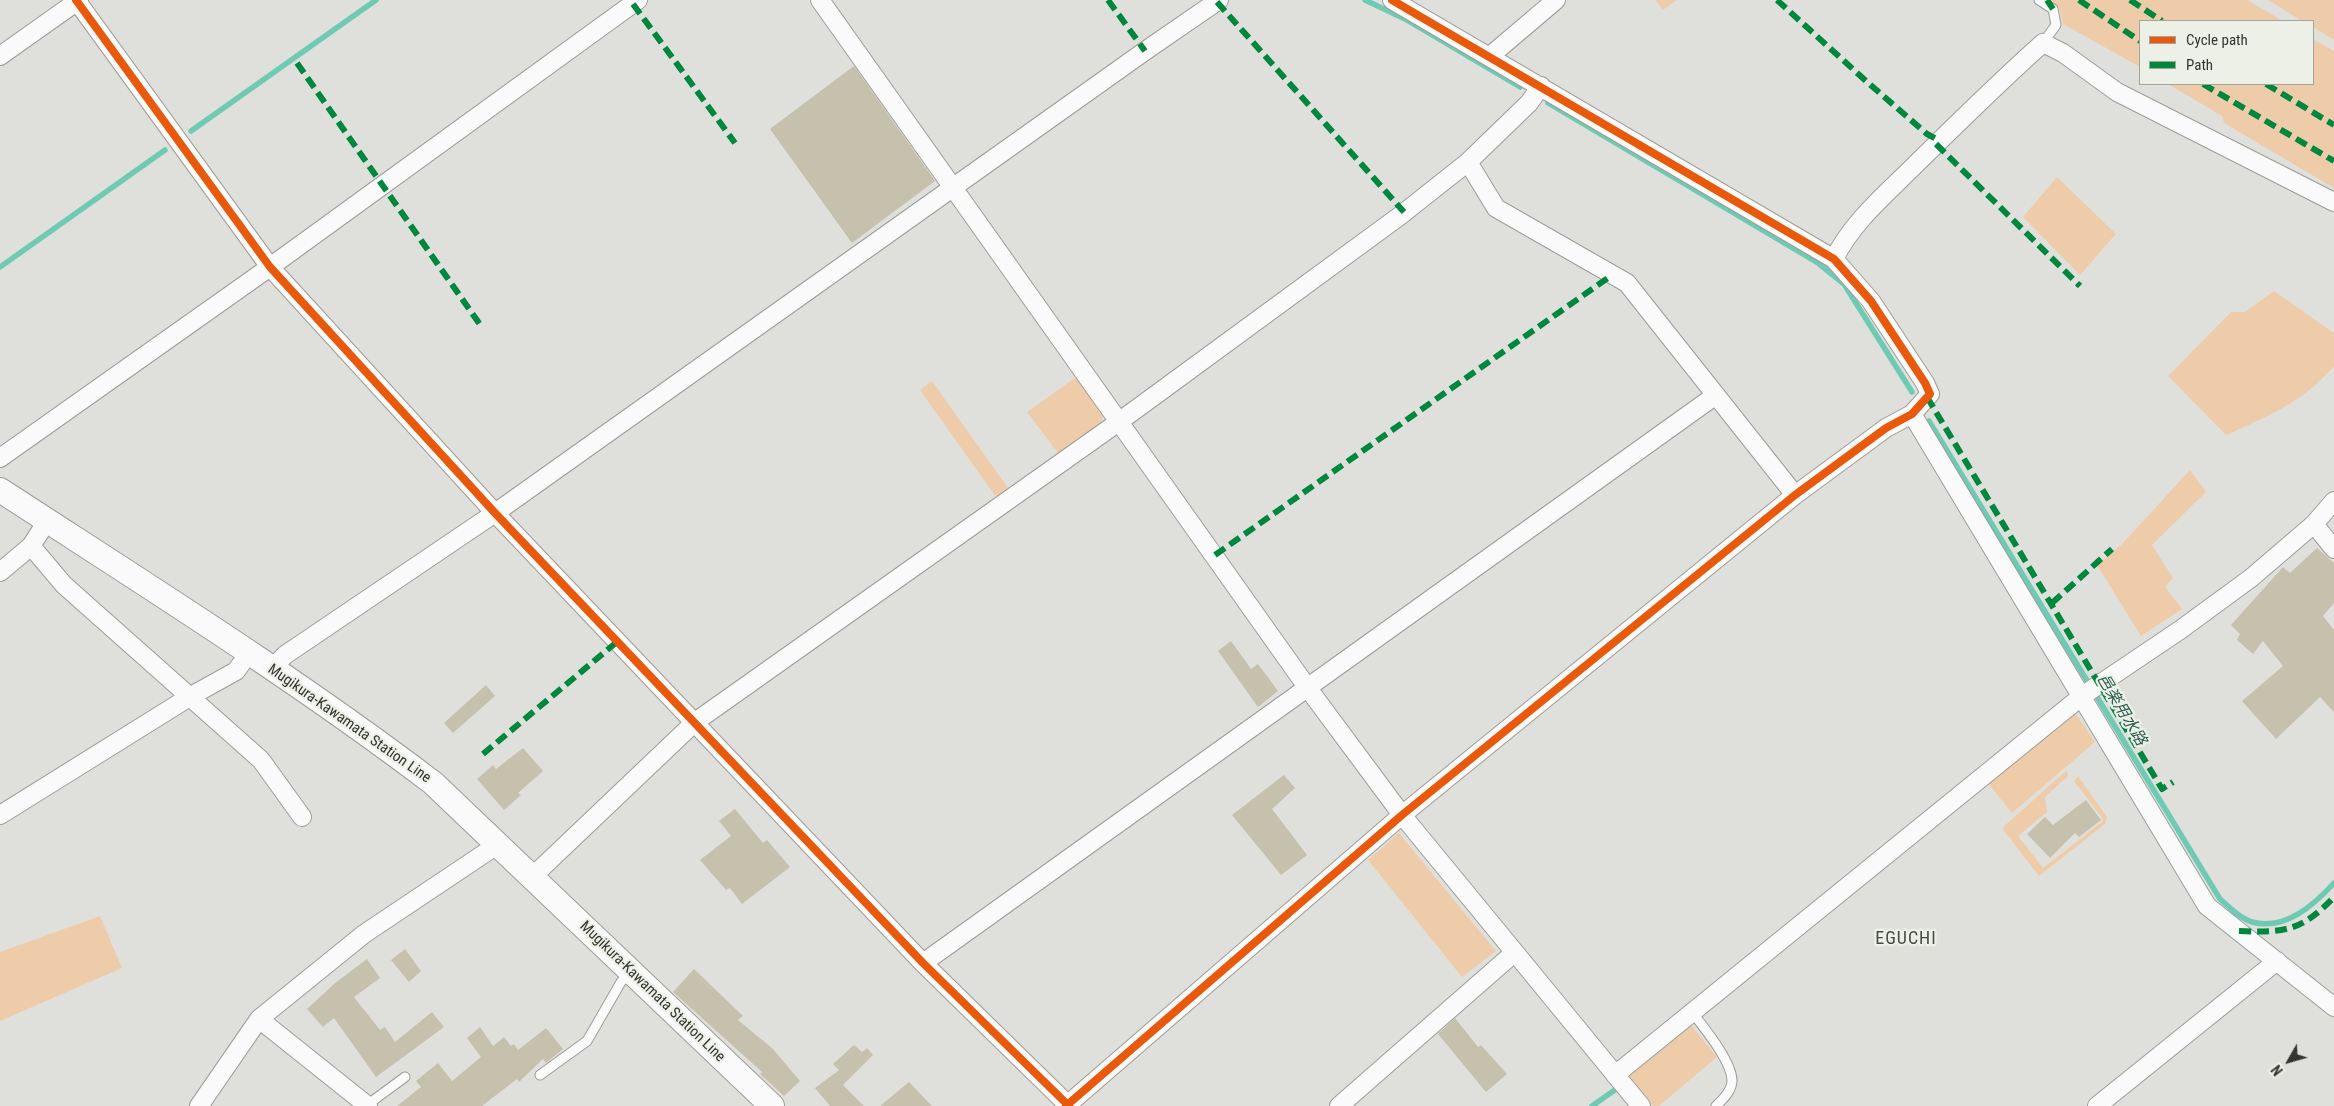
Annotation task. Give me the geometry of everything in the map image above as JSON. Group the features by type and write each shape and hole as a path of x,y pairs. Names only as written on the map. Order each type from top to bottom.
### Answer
{"main road":[{"name":"Mugikura-Kawamata Station Line","path":"0,490 249,653 387,748 433,783 772,1106"}],"street":[{"path":"0,56 77,0 270,267 496,513 923,963 1068,1106 1402,815 1795,495 1886,428 1912,414 1930,394 1925,383 1870,301 1834,259 1392,0"},
{"path":"0,458 270,267 638,0"},
{"path":"820,0 955,187 1308,687 1402,815 1641,1106"},
{"path":"272,669 285,656 496,513 1219,0"},
{"path":"1490,56 1556,0"},
{"path":"1834,259 1842,243 1861,219 1980,101 2043,43 2063,53 2117,92 2334,202"},
{"path":"532,878 695,722 1120,421 1401,215 1468,162 1529,103 1541,86"},
{"path":"1468,162 1496,208 1627,283 1795,495"},
{"path":"923,963 1716,395"},
{"path":"1912,414 2089,691 2207,906 2334,1007"},
{"path":"1615,1075 2089,691 2180,630 2251,578 2314,524 2334,501"},
{"path":"0,572 31,546 48,521"},
{"path":"2314,524 2334,549"},
{"path":"31,546 64,585 192,696 261,760 302,817"},
{"path":"0,815 192,696 236,671 249,653"},
{"path":"199,1106 259,1019 364,934 498,845"},
{"path":"1339,1106 1514,953"},
{"path":"2097,1106 2277,961"},
{"path":"259,1019 368,1105"}],"lane":[{"path":"2039,0 2053,9 2056,25 2043,43"},
{"path":"540,1075 587,1041 621,982 630,972"},
{"path":"1692,1012 1720,1050 1732,1079 1730,1090 1716,1106"},
{"path":"368,1105 405,1077"}],"shaded area":[{"path":"1655,0 1677,0 1663,10"},
{"path":"2047,0 2247,0 2281,20 2139,20 2139,66 2063,24 2059,8"},
{"path":"2268,0 2334,0 2334,40 2314,28 2314,20 2300,20"},
{"path":"2314,40 2334,51 2334,188 2224,123 2222,116 2170,85 2314,85"},
{"path":"2057,177 2116,234 2080,275 2023,217"},
{"path":"2274,291 2334,333 2334,366 2311,389 2284,407 2226,435 2168,376 2231,312 2245,312"},
{"path":"1076,377 1103,416 1101,423 1058,453 1027,412"},
{"path":"932,381 1008,488 996,497 920,390"},
{"path":"2190,470 2206,492 2152,545 2173,578 2165,587 2182,609 2141,636 2097,565 2122,544"},
{"path":"2074,711 2095,742 2012,813 1987,782"},
{"path":"2067,770 2068,776 2045,797 2047,812 2018,836 2043,868 2102,822 2103,819 2074,781 2078,776 2107,817 2105,824 2039,876 2002,828"},
{"path":"1399,833 1496,951 1462,977 1368,860"},
{"path":"100,916 122,968 0,1021 0,952"},
{"path":"1687,1020 1717,1057 1659,1106 1653,1106 1627,1075"}],"building":[{"path":"854,66 935,181 852,243 770,129"},
{"path":"2317,548 2334,563 2334,603 2323,616 2334,630 2334,712 2320,697 2276,739 2242,701 2283,666 2263,641 2253,654 2237,640 2240,634 2231,625 2283,567 2290,573"},
{"path":"1231,641 1251,669 1258,664 1278,691 1258,707 1218,651"},
{"path":"486,685 495,696 453,733 444,723"},
{"path":"523,748 543,771 518,793 521,795 504,810 477,779 493,765 496,769"},
{"path":"1284,775 1295,788 1272,809 1307,855 1281,875 1232,815"},
{"path":"2086,800 2101,820 2079,837 2075,833 2050,858 2027,834 2045,817 2053,825"},
{"path":"735,809 763,843 767,840 790,867 742,904 730,888 726,890 700,860 731,836 719,821"},
{"path":"405,949 421,971 409,982 391,960"},
{"path":"367,959 380,978 354,997 380,1030 385,1027 395,1042 432,1012 444,1027 376,1077 334,1018 323,1027 307,1009 334,984"},
{"path":"694,969 743,1016 738,1020 773,1049 800,1081 784,1096 760,1074 762,1072 673,992"},
{"path":"1455,1018 1478,1047 1481,1045 1507,1074 1486,1092 1438,1034"},
{"path":"480,1027 493,1046 504,1037 511,1046 514,1044 518,1050 546,1028 563,1049 546,1063 543,1059 519,1082 517,1079 482,1106 397,1106 421,1087 416,1081 438,1063 452,1081 481,1057 467,1038"},
{"path":"854,1045 862,1052 867,1048 873,1055 843,1085 864,1106 830,1106 815,1088 839,1070 833,1064"},
{"path":"909,1082 932,1106 880,1106"}],"waterway":[{"path":"191,131 376,0"},
{"name":"邑楽用水路","path":"1365,0 1405,19 1520,87"},
{"name":"邑楽用水路","path":"1548,103 1818,263 1844,284 1912,392"},
{"path":"0,267 165,150"},
{"name":"邑楽用水路","path":"1929,421 2220,899 2243,918 2252,922 2276,923 2298,914 2317,900 2334,883"},
{"path":"1592,1106 1619,1087"}],"marked path":[{"path":"1108,0 1145,51"},
{"path":"1777,0 1927,134 1940,141"},
{"path":"2047,0 2053,9"},
{"path":"2079,0 2139,40"},
{"path":"2130,0 2160,20"},
{"path":"1217,2 1404,212"},
{"path":"633,4 735,143"},
{"path":"297,63 481,326"},
{"path":"2205,85 2334,161"},
{"path":"2268,85 2334,125"},
{"path":"1936,144 2080,286"},
{"path":"1215,555 1612,275"},
{"path":"1927,397 2162,789 2173,782"},
{"path":"2052,603 2112,549"},
{"path":"483,754 618,641"},
{"path":"2239,931 2268,931 2291,928 2312,917 2334,897"}],"cycle path":[{"path":"76,0 270,267 495,513 923,963 1069,1106"},
{"path":"1066,1106 1402,815 1795,495 1886,428 1912,414 1930,394 1925,383 1871,301 1834,259 1392,0"}],"district":[{"name":"EGUCHI","path":"1906,939"}]}
